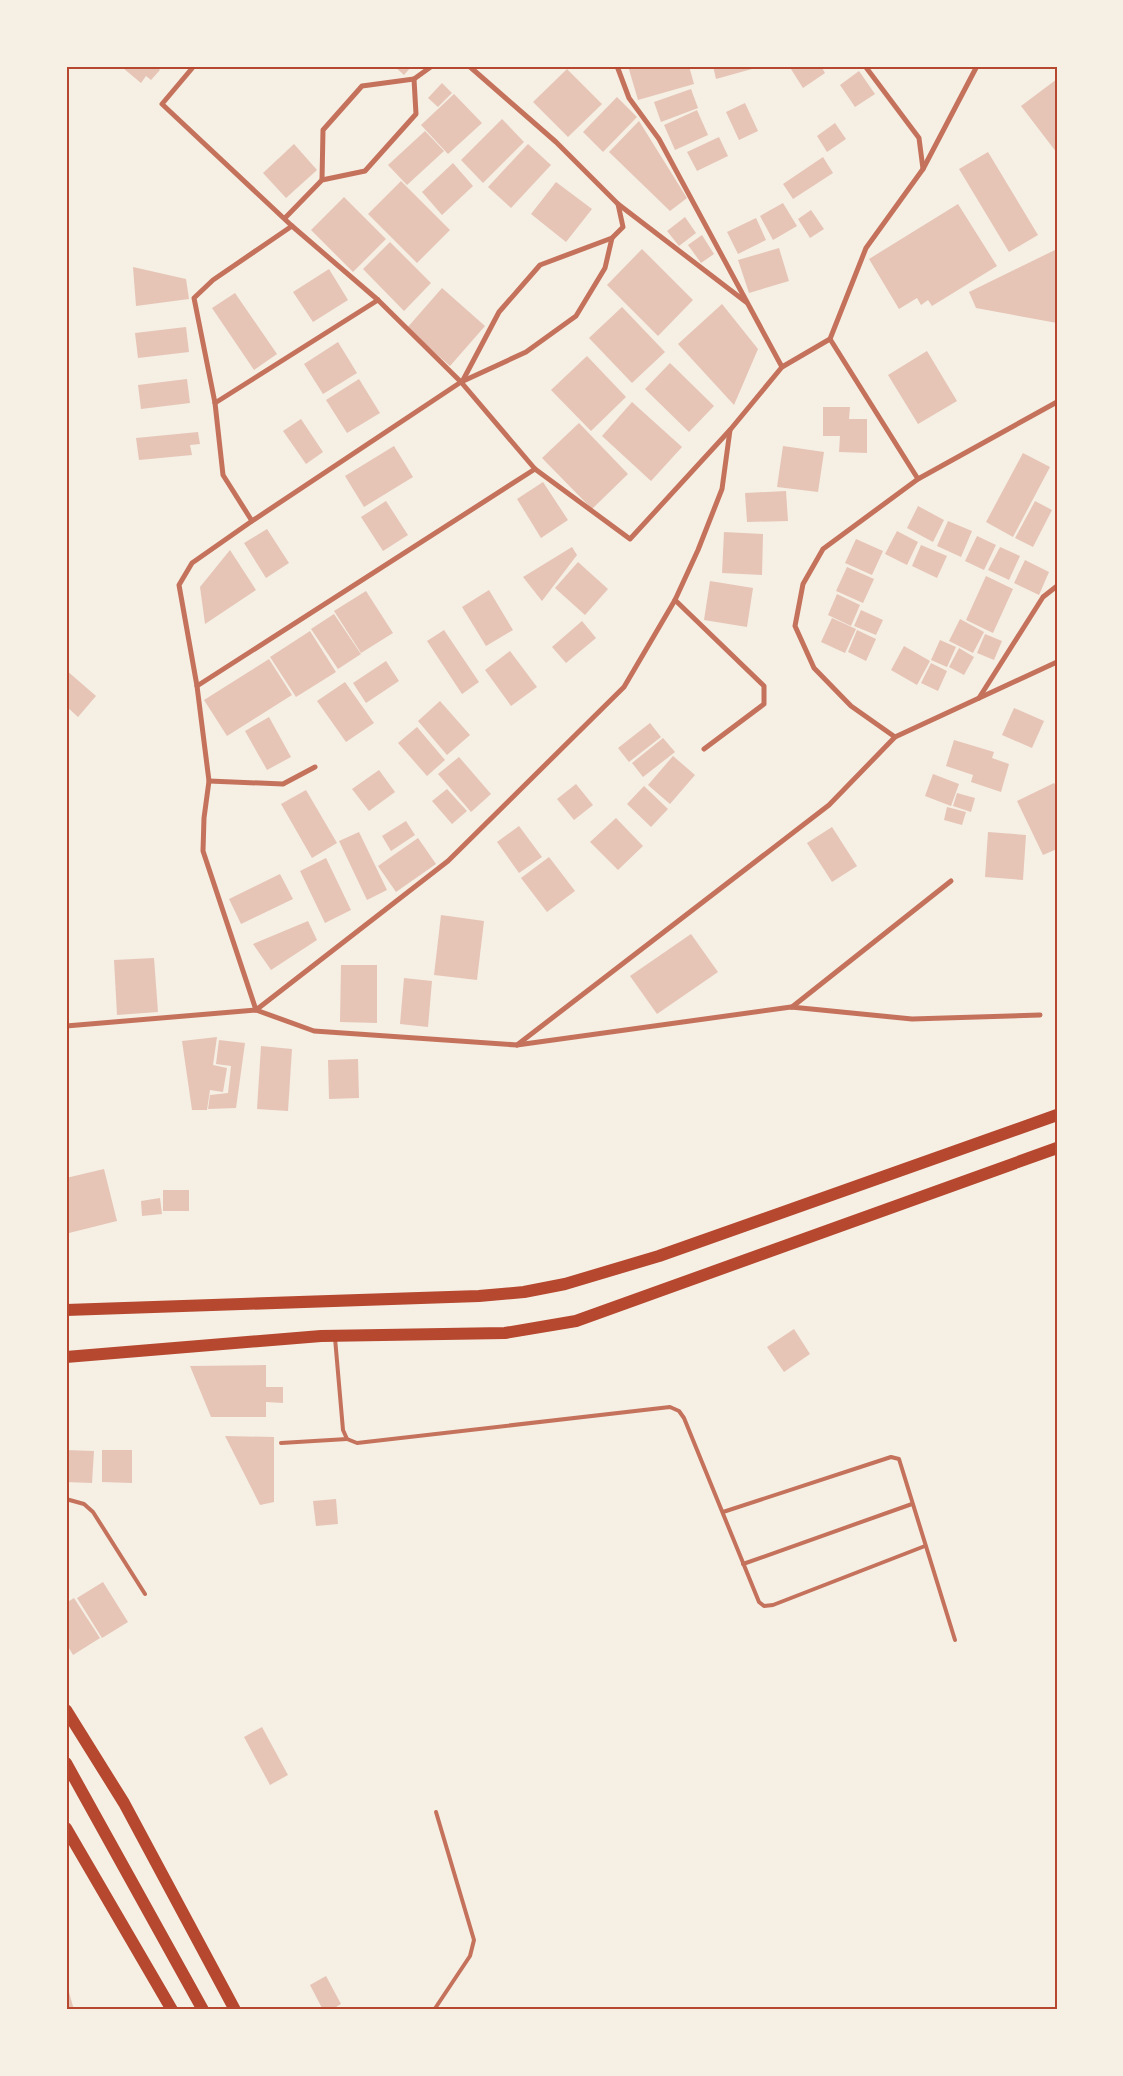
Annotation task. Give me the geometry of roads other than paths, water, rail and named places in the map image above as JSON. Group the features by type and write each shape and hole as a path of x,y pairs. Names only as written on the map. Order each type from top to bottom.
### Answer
{"main road":[{"path":"66,1310 524,1292 600,1275 658,1256 1057,1115"},
{"path":"66,1358 335,1336 505,1332 576,1321 1057,1148"},
{"path":"66,1710 124,1804 234,2010"},
{"path":"66,1763 203,2010"},
{"path":"67,1831 171,2009"}],"street":[{"path":"194,66 162,104 292,226 378,300 461,382 535,469 630,539 730,430 782,367 830,339 866,248 923,169 977,66"},
{"path":"322,180 323,130 362,86 414,79 432,66"},
{"path":"469,66 556,142 618,204 748,304"},
{"path":"617,66 629,98 658,139 782,367"},
{"path":"865,66 919,138 923,169"},
{"path":"285,218 322,180 365,171 416,114 414,79"},
{"path":"461,382 499,312 540,265 612,238 623,227 618,204"},
{"path":"252,521 223,475 215,403 194,298 213,280 292,226"},
{"path":"256,1010 203,851 204,818 209,781 197,686 179,585 192,563 252,521 461,382 526,352 576,316 605,268 612,238"},
{"path":"215,403 378,300"},
{"path":"830,339 918,479"},
{"path":"895,737 851,706 814,668 795,626 803,584 823,549 918,479 1057,402"},
{"path":"256,1010 448,861 624,687 675,600 698,550 722,490 730,430"},
{"path":"197,686 535,469"},
{"path":"979,698 1043,597 1057,586"},
{"path":"675,600 764,686 764,704 704,749"},
{"path":"517,1045 829,805 895,737 1057,662"},
{"path":"209,781 283,784 316,767"},
{"path":"791,1007 951,881"},
{"path":"66,1026 256,1010 314,1031 517,1045 791,1007 912,1019 1040,1015"}],"lane":[{"path":"335,1336 343,1430 347,1440"},
{"path":"281,1443 347,1440 357,1443 670,1407 679,1411 684,1418 759,1602 764,1606 773,1605 925,1546"},
{"path":"723,1512 891,1457 899,1459 955,1640"},
{"path":"66,1499 84,1504 93,1512 145,1594"},
{"path":"743,1564 912,1504"},
{"path":"434,2010 470,1956 474,1940 436,1812"}]}
